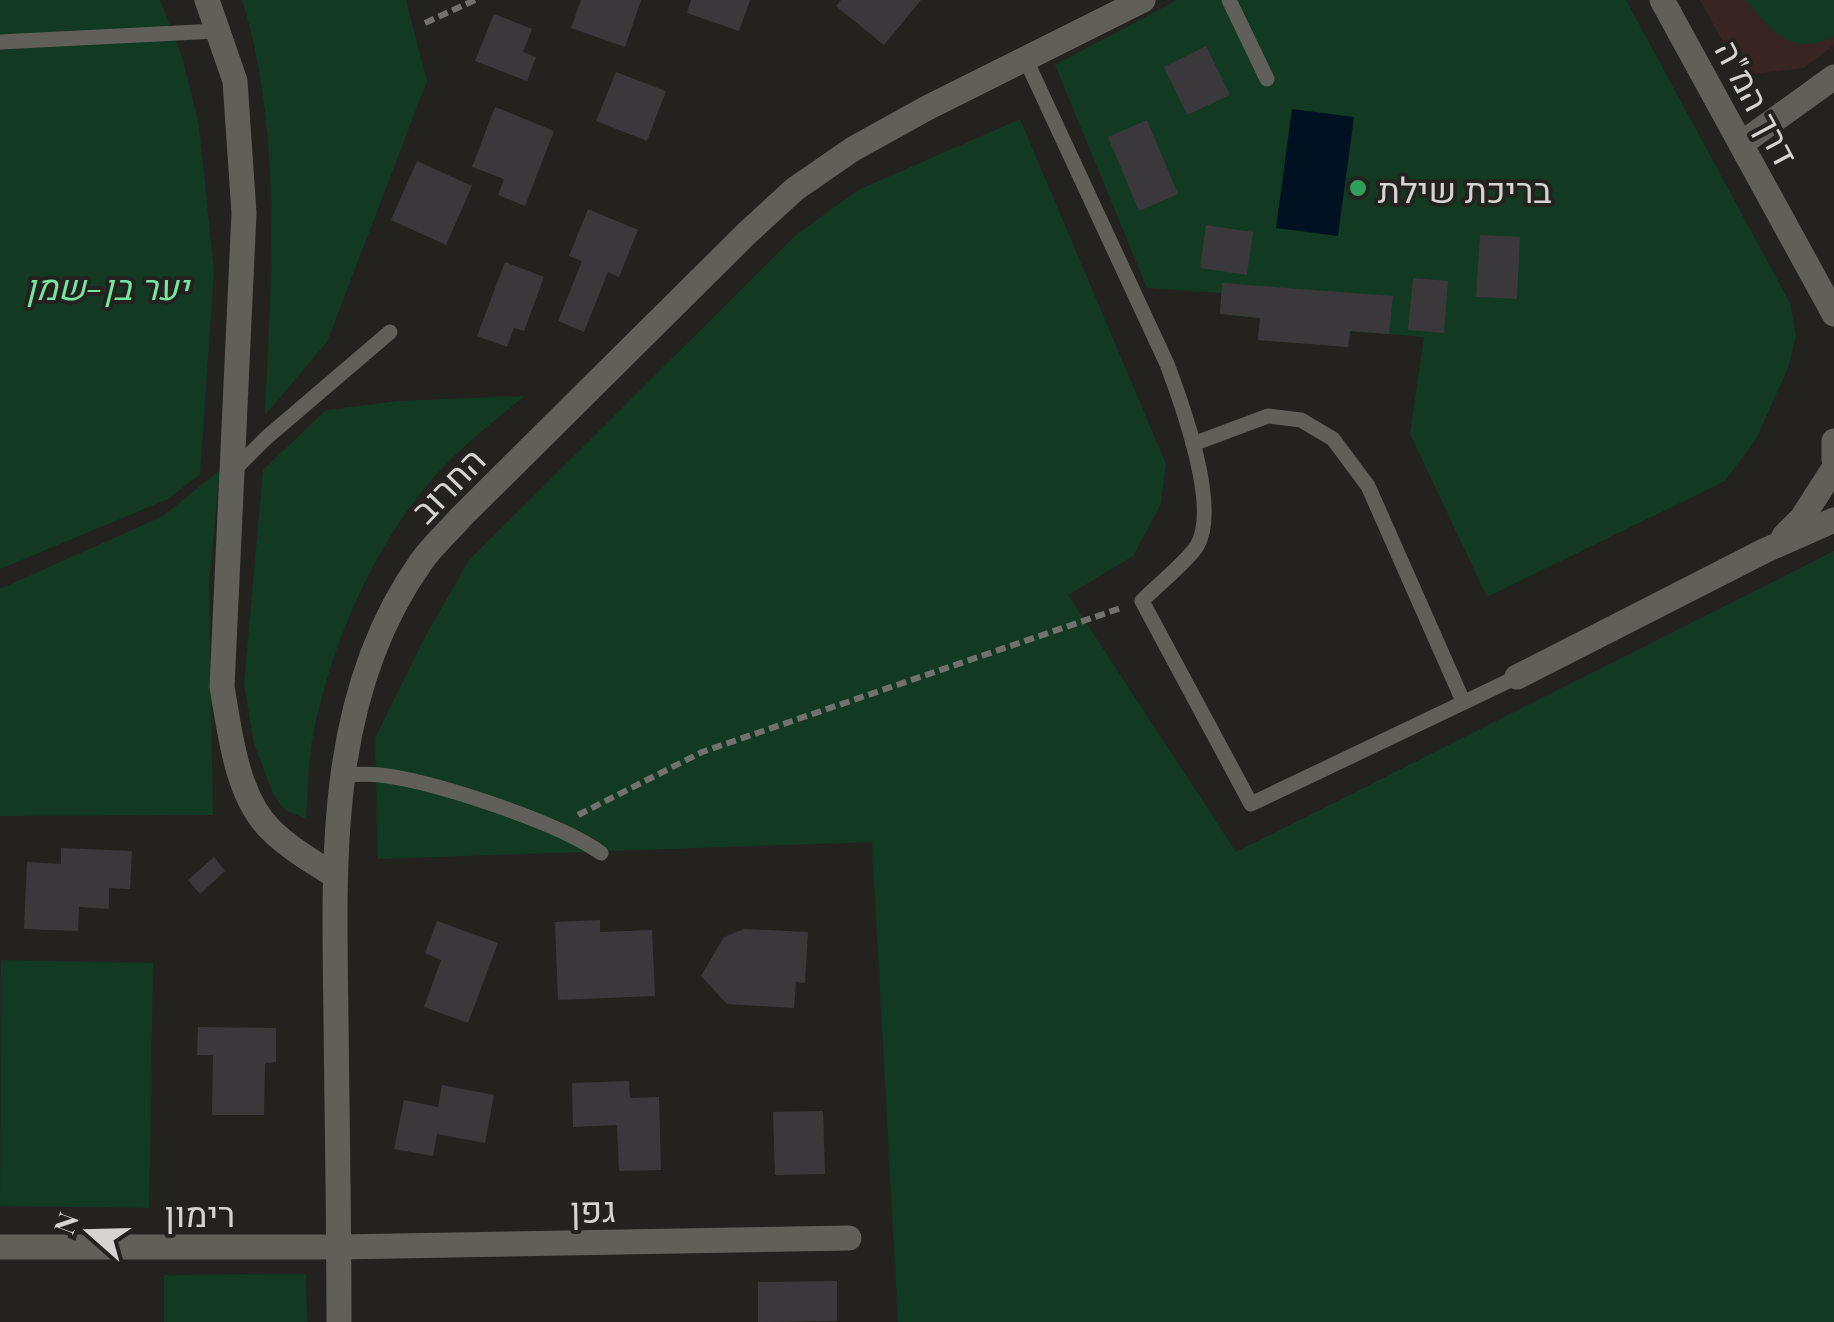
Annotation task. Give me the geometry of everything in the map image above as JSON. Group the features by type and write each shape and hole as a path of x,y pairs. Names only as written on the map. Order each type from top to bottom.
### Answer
{"street":[{"path":"207,0 235,81 244,212 222,687 230,736 248,796 266,826 296,852 334,875"},
{"name":"החרוב","path":"340,1322 334,875 340,775 361,687 381,636 422,561 461,517 795,189 868,140 1143,0"},
{"name":"דרך המ\"ה","path":"1662,0 1834,314"},
{"path":"1742,144 1834,76"},
{"name":"דרך המ\"ה","path":"1820,290 1834,334"},
{"path":"1834,441 1834,460"},
{"path":"1764,551 1802,518 1834,468"},
{"path":"1518,678 1764,551 1834,520"},
{"name":"גפן","path":"339,1247 849,1238"},
{"name":"רימון","path":"0,1247 339,1247"}],"lane":[{"path":"1229,0 1267,79"},
{"path":"0,42 217,32"},
{"path":"1026,60 1167,364 1194,444 1202,477 1198,544 1142,601 1252,804 1518,678"},
{"path":"230,474 266,438 390,332"},
{"path":"1194,444 1268,416 1301,420 1333,439 1368,486 1463,701"},
{"path":"340,775 379,774 429,787 552,828 584,841 601,854"}],"path":[{"path":"424,23 475,0"},
{"path":"552,828 702,752 1142,601"}],"shaded area":[{"path":"1700,0 1834,0 1834,45 1804,68 1741,75"}],"green space":[{"name":"יער בן-שמן","path":"0,0 160,0 182,57 199,126 214,271 200,474 168,499 0,569"},
{"path":"242,0 406,0 427,81 327,342 265,415 271,258 269,153 255,50"},
{"path":"1177,0 1626,0 1790,303 1796,336 1788,368 1756,439 1725,481 1487,597 1410,434 1424,337 1351,331 1348,347 1258,340 1260,318 1220,314 1222,293 1147,288 1055,65"},
{"path":"1745,0 1834,0 1834,36 1805,44 1783,38"},
{"path":"1020,119 1166,464 1161,504 1133,556 1068,595 1236,852 1834,551 1834,1322 898,1322 872,842 378,859 375,738 426,635 469,560 796,235 858,190"},
{"path":"524,396 443,467 377,559 345,627 322,699 311,745 306,819 285,810 273,794 254,744 244,684 263,470 326,410 398,401"},
{"path":"220,470 209,582 213,815 0,816 0,589 163,516"},
{"path":"1,960 153,963 149,1208 0,1206"},
{"path":"306,1274 307,1322 164,1322 164,1275"}],"water":[{"path":"1292,109 1354,117 1338,236 1276,228"}],"building":[{"path":"581,0 641,0 625,47 571,28"},
{"path":"691,0 750,0 739,31 687,13"},
{"path":"841,0 921,0 884,45 836,6"},
{"path":"494,14 532,29 523,52 536,57 527,81 475,61"},
{"path":"1206,46 1230,95 1187,115 1164,67"},
{"path":"616,72 666,91 647,141 596,121"},
{"path":"495,107 554,131 525,206 498,195 504,179 472,167"},
{"path":"1147,120 1178,194 1139,211 1108,137"},
{"path":"417,161 472,186 446,245 391,220"},
{"path":"588,209 638,230 619,277 608,272 584,332 558,321 582,261 569,256"},
{"path":"1206,225 1253,232 1247,275 1200,268"},
{"path":"1480,235 1520,237 1517,299 1476,297"},
{"path":"505,262 544,277 524,331 514,328 507,347 477,336"},
{"path":"1413,278 1448,281 1444,333 1408,330"},
{"path":"1222,283 1393,296 1389,334 1350,331 1348,347 1258,340 1260,318 1220,314"},
{"path":"61,848 132,851 130,889 109,888 109,909 79,907 78,931 24,929 27,862 61,864"},
{"path":"214,857 225,871 200,894 188,880"},
{"path":"600,920 600,932 652,930 655,996 558,1000 555,922"},
{"path":"437,921 498,943 468,1023 424,1007 441,960 425,953"},
{"path":"744,929 808,932 805,983 796,982 794,1008 727,1004 701,976 724,937"},
{"path":"198,1027 276,1028 276,1062 265,1063 264,1115 212,1115 213,1055 197,1055"},
{"path":"629,1081 630,1098 659,1097 661,1170 619,1171 617,1125 573,1127 572,1083"},
{"path":"442,1085 494,1095 485,1143 437,1134 433,1156 394,1149 404,1100 438,1107"},
{"path":"823,1111 825,1174 775,1175 773,1112"},
{"path":"837,1281 837,1321 758,1322 758,1282"}],"place":[{"name":"בריכת שילת","path":"1358,188"}]}
